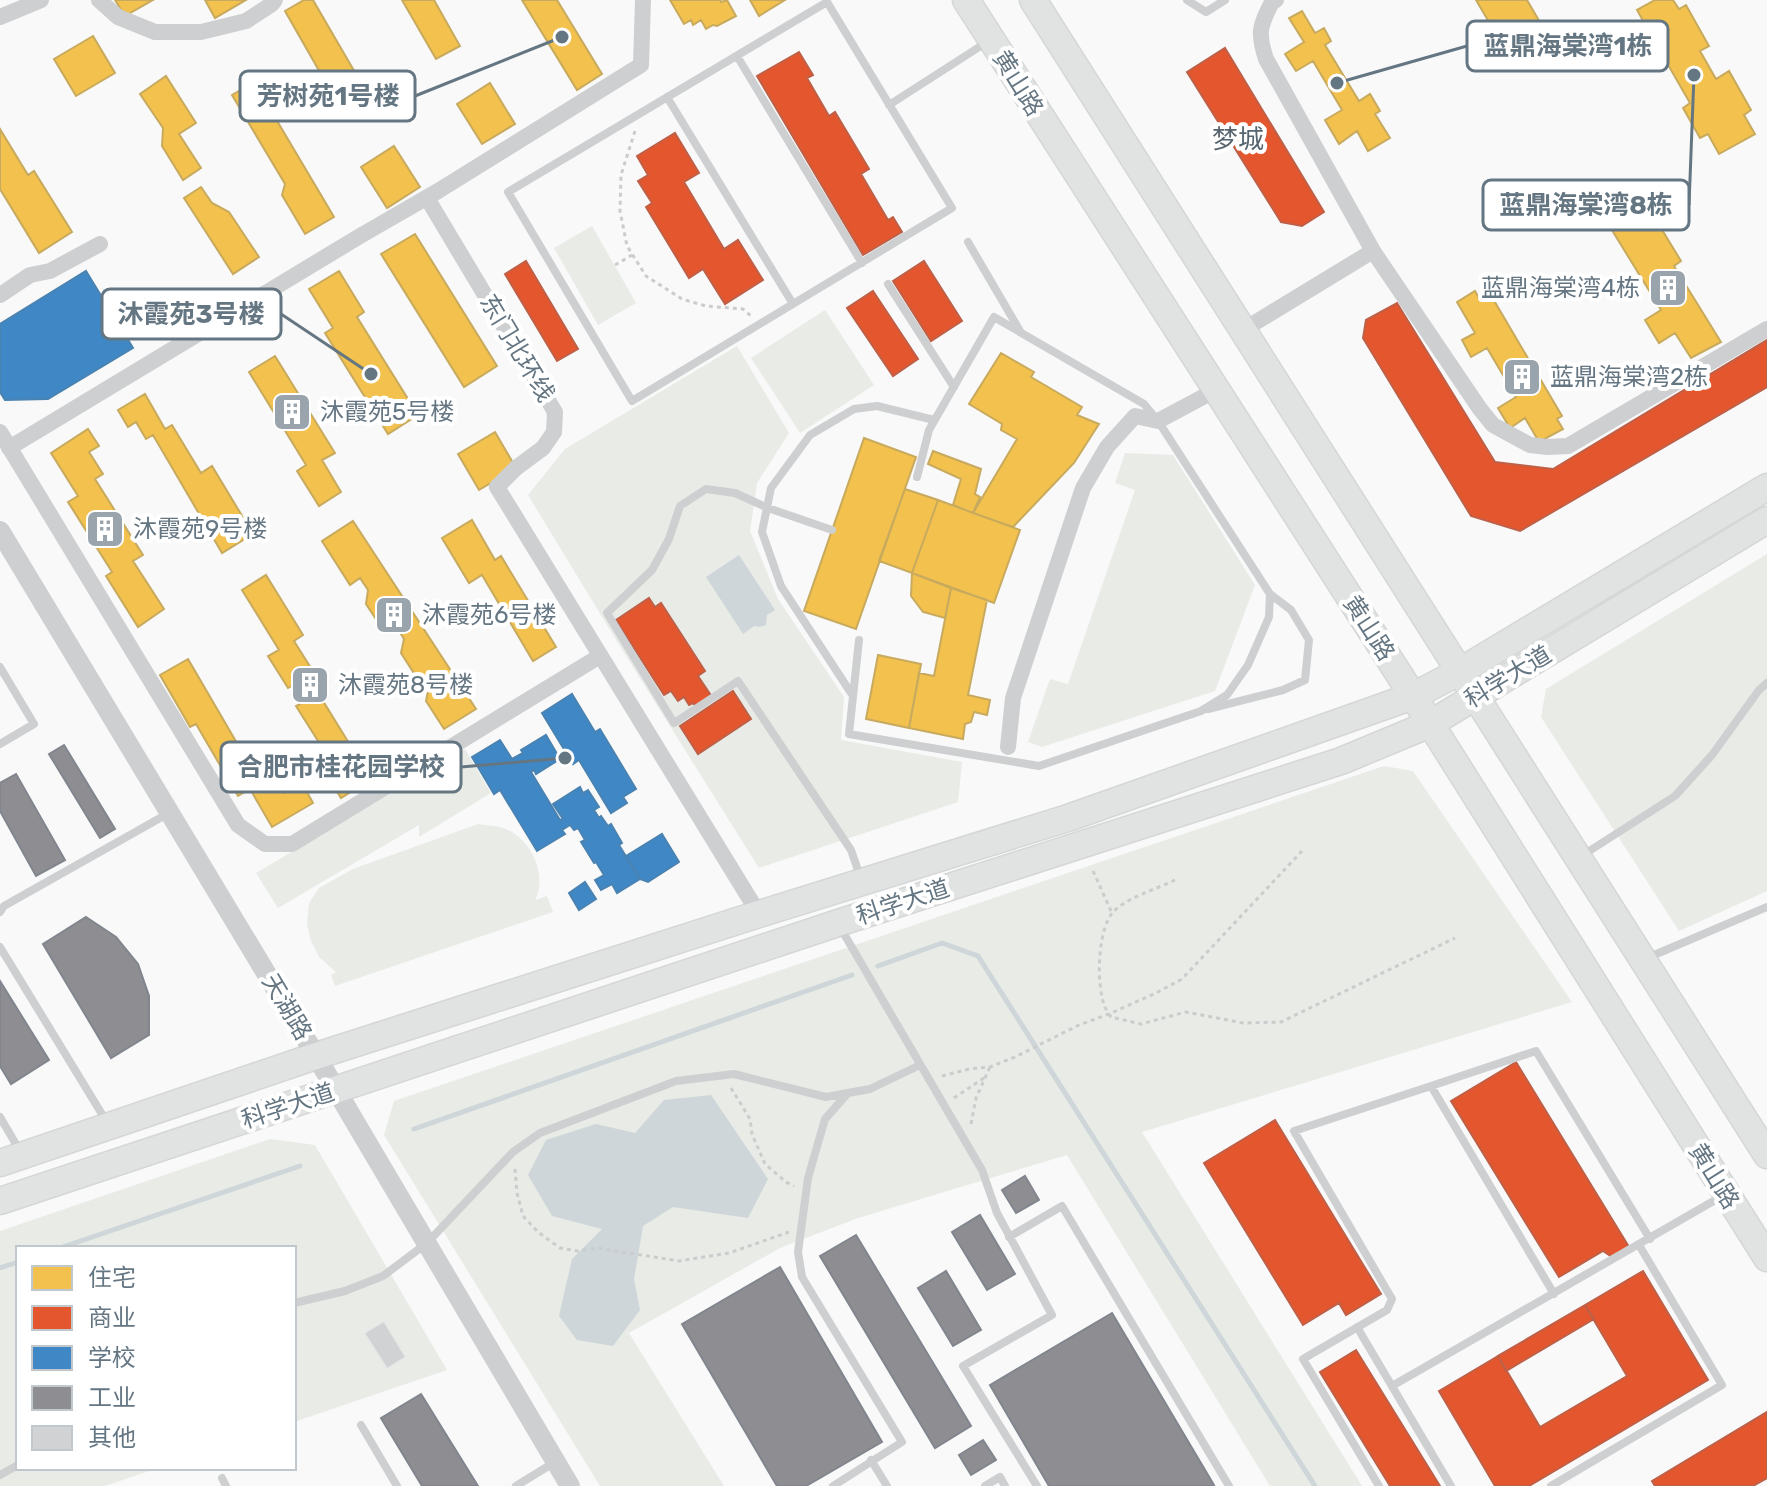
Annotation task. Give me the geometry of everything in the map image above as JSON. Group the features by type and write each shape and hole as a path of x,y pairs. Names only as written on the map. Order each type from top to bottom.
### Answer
{"main road":[{"name":"黄山路","path":"966,0 1413,696 1767,1258"},
{"path":"1033,0 1767,1155"},
{"name":"科学大道","path":"11,1159 316,1056 1068,818 1413,696 1459,672 1767,487"},
{"name":"科学大道","path":"0,1201 838,923 1341,761 1430,724 1767,520"}],"street":[{"path":"0,17 41,0"},
{"path":"99,0 118,17 155,32 201,32 246,21 275,0"},
{"path":"9,448 427,198 641,65 643,0"},
{"path":"1276,0 1272,2 1261,25 1261,44 1266,59 1373,251 1493,425 1530,445 1568,446 1767,329"},
{"name":"东门北环线","path":"427,198 555,412 554,432 543,448 497,487 600,656"},
{"path":"0,295 30,275 50,271 100,244"},
{"path":"1243,330 1373,251"},
{"path":"1008,747 1013,698 1083,488 1107,447 1135,416 1158,421 1216,390"},
{"path":"0,432 238,825 265,844 292,844 600,656 759,914"},
{"name":"天湖路","path":"0,531 337,1090 570,1486"}],"lane":[{"path":"1187,0 1206,12 1225,0"},
{"path":"827,2 889,105 952,208 632,401 508,192 827,2"},
{"path":"889,105 992,40"},
{"path":"737,56 862,263"},
{"path":"667,97 793,304"},
{"path":"968,242 1021,333"},
{"path":"888,284 954,387"},
{"path":"859,640 849,734 1039,766 1201,711 1283,690 1305,680 1309,640 1291,610 1270,594 1144,404 994,317 929,430 917,477"},
{"path":"853,696 781,586 762,532 771,488 810,435 854,409 877,406 934,420"},
{"path":"832,530 735,493 706,489 680,506 669,539 652,570 607,613 674,723 738,681 851,850 862,882"},
{"path":"1201,711 1227,695 1248,665 1269,617 1270,594"},
{"path":"0,667 34,724 0,744"},
{"path":"1578,858 1675,796 1712,755 1767,683"},
{"path":"0,912 4,906 170,812"},
{"path":"1642,960 1767,907"},
{"path":"838,923 982,1170 997,1213 1052,1315 963,1366 1037,1486"},
{"path":"0,947 109,1126"},
{"path":"1379,1486 1303,1359 1387,1310 1392,1299 1294,1131 1536,1051 1650,1239"},
{"path":"296,1303 345,1291 383,1276 427,1243 518,1149 540,1133 676,1081 734,1074 826,1097 870,1089 920,1065"},
{"path":"1431,1086 1554,1294"},
{"path":"833,1486 902,1442 802,1277 798,1252 808,1178 825,1119 847,1093"},
{"path":"0,1117 11,1159"},
{"path":"1392,1386 1726,1195"},
{"path":"1009,1237 1062,1206 1229,1486"},
{"path":"1551,1486 1722,1385 1639,1245"},
{"path":"1357,1327 1451,1486"},
{"path":"361,1425 397,1486"},
{"path":"871,1460 887,1486"},
{"path":"516,1486 556,1462"},
{"path":"985,1486 1000,1477 1005,1486"}],"path":[{"path":"641,113 621,175 620,211 627,246 646,276 682,299 706,306 743,309 761,323"},
{"path":"615,265 632,254"},
{"path":"931,1083 945,1074 990,1067 1015,1057 1182,979 1302,851"},
{"path":"1093,871 1112,913"},
{"path":"1175,880 1129,901 1112,913 1102,935 1100,978 1104,1007 1111,1017 1141,1024 1186,1012 1243,1023 1281,1022 1455,938"},
{"path":"968,1146 976,1098 990,1067"},
{"path":"722,1076 750,1119 752,1134 765,1164 786,1182 806,1192"},
{"path":"944,1106 984,1078"},
{"path":"518,1149 515,1173 523,1216 560,1248 578,1251 597,1248 679,1261 729,1253 787,1232 801,1231"}],"shaded area":[{"path":"592,226 636,303 598,325 554,248"},
{"path":"825,310 874,385 800,433 751,358"},
{"path":"737,346 789,433 757,483 750,531 778,599 844,697 841,740 962,762 958,802 759,868 528,495 565,449"},
{"path":"1125,453 1173,455 1255,585 1215,691 1042,747 1028,742 1050,679 1068,684 1135,490 1115,483"},
{"path":"1767,554 1767,891 1679,931 1541,717 1546,689"},
{"path":"739,555 775,610 767,615 766,625 754,626 743,634 706,577"},
{"path":"465,749 491,793 419,837 419,825 278,908 256,873"},
{"path":"1384,766 1413,771 1572,1002 1142,1132 1362,1486 1270,1486 1067,1155 858,1218 780,1248 629,1333 724,1486 600,1486 384,1135 394,1101"},
{"path":"478,824 504,828 517,835 531,851 539,881 535,900 547,896 553,912 335,986 331,975 336,972 319,957 307,925 309,903 319,888 353,869"},
{"path":"711,1095 768,1179 748,1218 673,1207 643,1226 634,1279 640,1310 613,1346 577,1340 559,1316 572,1259 602,1229 552,1216 528,1175 546,1140 596,1124 635,1133 664,1100"},
{"path":"270,1139 315,1145 447,1370 296,1421 296,1246 16,1246 16,1470 152,1470 105,1486 0,1486 0,1231"}],"building: 住宅":[{"path":"115,0 153,0 125,16"},
{"path":"205,0 246,0 215,18"},
{"path":"304,0 313,0 371,100 345,116 285,11"},
{"path":"402,0 434,0 460,46 436,59"},
{"path":"522,0 557,0 602,74 577,90"},
{"path":"670,0 727,0 736,16 706,29 701,20 693,25 691,20 684,24"},
{"path":"750,0 785,0 759,16"},
{"path":"1476,0 1527,0 1555,48 1517,70"},
{"path":"1655,0 1673,0 1679,9 1686,5 1709,46 1700,51 1716,79 1729,71 1751,110 1744,115 1755,134 1719,154 1708,134 1700,138 1683,108 1690,103 1663,56 1656,60 1649,47 1656,44 1637,10"},
{"path":"1302,11 1315,33 1324,28 1331,41 1325,45 1359,101 1370,94 1380,111 1375,114 1390,138 1368,151 1357,131 1339,144 1325,120 1342,110 1313,61 1296,71 1285,54 1304,42 1289,18"},
{"path":"93,36 115,73 76,96 54,59"},
{"path":"166,76 196,123 179,134 201,168 183,180 162,146 163,128 140,94"},
{"path":"254,82 334,217 305,234 282,195 285,184 232,95"},
{"path":"490,83 515,124 482,144 457,104"},
{"path":"0,129 28,175 34,171 72,232 39,253 0,189"},
{"path":"394,146 420,187 387,208 361,167"},
{"path":"201,187 212,203 229,212 259,257 233,274 184,198"},
{"name":"蓝鼎海棠湾4栋","path":"1644,200 1681,261 1674,266 1721,342 1691,358 1675,333 1659,343 1645,320 1661,310 1607,222"},
{"path":"415,234 497,366 464,387 381,254"},
{"path":"339,271 364,312 357,317 418,415 388,434 325,333 333,328 309,289"},
{"name":"蓝鼎海棠湾2栋","path":"1475,291 1479,298 1489,292 1562,416 1557,419 1563,429 1539,442 1525,418 1510,428 1498,408 1516,397 1487,348 1471,357 1462,340 1475,333 1457,302"},
{"path":"1001,353 1034,372 1031,377 1082,407 1077,415 1099,424 1074,463 1013,527 973,513 1017,439 1001,430 1002,424 969,404"},
{"name":"沐霞苑5号楼","path":"275,356 335,453 322,460 341,492 319,506 297,471 306,465 249,372"},
{"path":"145,394 165,429 172,425 201,473 212,466 253,534 222,553 153,435 146,439 136,422 128,427 118,410"},
{"name":"沐霞苑9号楼","path":"88,429 99,446 89,452 103,474 95,479 143,555 133,561 164,609 138,627 106,576 112,572 68,502 78,496 51,453"},
{"path":"495,432 516,468 479,490 458,454"},
{"path":"864,438 916,457 856,629 804,611"},
{"path":"933,451 981,469 975,494 980,497 973,513 953,505 961,479 928,464"},
{"path":"905,489 938,500 912,573 879,561"},
{"path":"938,500 1020,530 994,603 912,573"},
{"path":"472,520 495,560 501,556 556,647 533,661 482,575 469,583 442,538"},
{"name":"沐霞苑6号楼","path":"353,521 476,709 444,729 426,701 429,686 417,678 401,653 404,639 396,626 385,633 366,604 368,590 360,578 350,585 322,541"},
{"path":"912,573 951,588 945,618 923,612 911,596"},
{"name":"沐霞苑8号楼","path":"266,575 303,635 294,641 326,692 320,696 363,766 376,758 384,771 341,798 323,769 330,760 296,706 307,700 297,683 288,688 268,656 279,650 242,590"},
{"path":"951,588 987,600 968,695 990,700 987,715 974,712 971,722 965,724 963,739 909,728 919,673 934,676"},
{"path":"878,655 921,664 909,728 866,719"},
{"path":"188,659 255,774 268,766 284,793 302,783 313,803 272,827 250,789 238,796 196,724 190,727 160,675"}],"building: 商业":[{"path":"1225,48 1324,212 1302,226 1281,222 1187,72"},
{"path":"799,52 813,75 807,78 829,116 835,112 869,169 861,174 888,220 893,217 902,232 863,255 757,76"},
{"path":"675,133 699,173 684,182 724,249 738,240 763,280 725,304 703,269 689,278 646,207 652,203 638,181 648,175 637,156"},
{"path":"526,261 578,349 557,361 505,274"},
{"path":"924,261 962,321 931,341 893,281"},
{"path":"873,291 918,359 893,376 847,308"},
{"path":"1397,303 1495,462 1553,469 1767,340 1767,387 1520,531 1471,516 1363,338 1366,320"},
{"path":"649,598 655,607 661,603 705,671 698,676 712,697 696,707 693,703 689,705 684,697 678,701 671,691 664,695 616,620"},
{"path":"733,691 751,719 698,754 680,726"},
{"path":"1516,1062 1629,1247 1612,1257 1603,1251 1559,1277 1451,1101"},
{"path":"1275,1120 1381,1294 1346,1315 1339,1303 1303,1325 1204,1163"},
{"path":"1643,1271 1708,1380 1529,1486 1495,1486 1439,1391 1498,1356 1540,1427 1627,1376 1585,1305"},
{"path":"1585,1305 1594,1319 1506,1371 1498,1356"},
{"path":"1356,1350 1440,1486 1390,1486 1320,1372"},
{"path":"1767,1412 1767,1478 1753,1486 1655,1486 1652,1481"}],"building: 学校":[{"path":"86,271 133,348 48,399 5,400 0,392 0,324"},
{"path":"572,694 595,732 600,729 636,789 623,797 627,803 611,813 579,760 573,764 542,713"},
{"path":"546,735 560,759 536,774 534,770 531,772 560,820 563,819 553,804 580,787 583,793 588,790 599,807 594,810 608,826 611,824 622,843 619,845 640,879 617,893 612,884 601,890 595,880 604,875 581,842 585,840 578,828 574,830 570,825 562,830 565,834 537,851 500,790 494,794 472,757 500,740 512,759"},
{"path":"662,834 679,862 648,882 640,879 626,856"},
{"path":"585,882 596,899 579,910 569,893"}],"building: 工业":[{"path":"64,745 115,829 100,838 49,754"},
{"path":"16,774 65,860 36,876 0,811 0,783"},
{"path":"86,917 116,937 138,964 149,996 149,1035 111,1058 43,944"},
{"path":"0,981 49,1060 11,1084 0,1066"},
{"path":"1025,1176 1039,1200 1016,1213 1002,1190"},
{"path":"980,1215 1015,1274 987,1290 952,1232"},
{"path":"856,1235 971,1426 935,1448 820,1256"},
{"path":"780,1267 882,1442 806,1486 777,1486 682,1324"},
{"path":"946,1271 981,1330 953,1346 918,1288"},
{"path":"1112,1313 1214,1485 1049,1486 990,1385"},
{"path":"421,1394 478,1486 422,1486 381,1418"},
{"path":"983,1440 996,1460 971,1475 959,1455"}],"building: 其他":[{"path":"384,1321 406,1357 387,1369 364,1333"}],"waterway":[{"path":"878,966 942,943 978,956 1315,1486"},
{"path":"414,1129 852,975"},
{"path":"66,1246 300,1166"},
{"path":"0,1268 16,1263"}],"place":[{"name":"芳树苑1号楼","path":"562,37"},
{"name":"蓝鼎海棠湾8栋","path":"1694,75"},
{"name":"蓝鼎海棠湾1栋","path":"1337,83"},
{"name":"蓝鼎海棠湾4栋","path":"1668,288"},
{"name":"沐霞苑3号楼","path":"371,374"},
{"name":"蓝鼎海棠湾2栋","path":"1522,377"},
{"name":"沐霞苑5号楼","path":"292,412"},
{"name":"沐霞苑9号楼","path":"105,529"},
{"name":"沐霞苑6号楼","path":"394,615"},
{"name":"沐霞苑8号楼","path":"310,685"},
{"name":"合肥市桂花园学校","path":"565,758"}],"district":[{"name":"梦城","path":"1238,139"}]}
